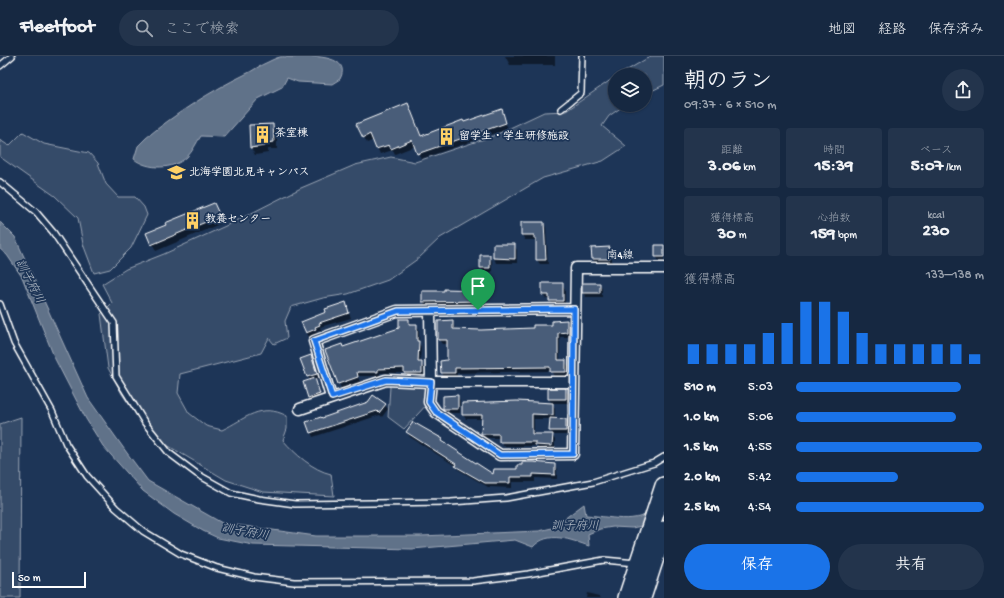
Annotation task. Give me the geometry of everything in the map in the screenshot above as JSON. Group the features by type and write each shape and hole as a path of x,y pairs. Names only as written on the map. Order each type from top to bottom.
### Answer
{"main road":[{"path":"642,598 652,554 664,486"},
{"path":"627,598 664,530"}],"street":[{"name":"南4線","path":"574,309 576,268 664,268"},
{"path":"332,397 314,341 398,311 574,309 573,454 500,455 436,412 429,402 431,382 430,311"},
{"path":"300,409 386,380 431,382 574,382"}],"lane":[{"path":"0,66 12,56"},
{"path":"561,109 581,93 582,56"},
{"path":"0,182 36,212 53,232 114,323 116,376 145,423 169,453 196,474 232,492 259,499 295,504 451,502 506,498 593,482 654,463 664,457"},
{"path":"0,304 14,343 49,404 66,444 87,476 116,508 143,531 181,554 217,568 254,577 294,582 473,582 528,574 604,560 652,554"}],"shaded area":[{"path":"651,56 664,56 664,85 652,91 652,68 631,68"},
{"path":"608,82 608,112 615,112 609,116 602,126 626,146 603,161 543,178 440,238 419,258 388,280 348,294 323,298 291,307 285,321 287,338 274,344 269,338 261,353 180,374 178,393 189,413 206,426 222,430 261,411 278,412 287,416 287,429 283,440 305,461 324,472 331,474 334,496 263,492 226,480 150,435 122,394 108,368 101,314 112,303 102,284 126,269 164,254 232,223 301,188 355,165 391,157 415,162 493,136 544,112 566,111"},
{"path":"23,132 44,144 89,153 98,163 106,184 118,197 135,197 144,207 147,215 131,248 110,269 94,273 83,244 78,218 55,196 0,157 0,140 9,146"},
{"path":"386,380 431,382 429,402 404,429 388,417 390,387"},
{"path":"21,417 20,598 0,598 0,424"}],"water":[{"path":"280,57 322,57 336,62 341,66 342,71 340,79 332,84 298,82 287,78 282,87 258,99 224,137 201,136 189,155 181,161 168,166 153,167 140,163 134,159 138,146 146,138 169,120 219,88 272,60"},
{"name":"訓子府川","path":"0,222 15,237 88,398 127,453 148,481 222,523 316,536 421,536 539,531 552,528 584,504 586,515 627,519 646,515 655,510 664,502 664,521 632,528 613,527 600,529 588,534 589,546 560,538 546,539 533,547 515,540 412,549 253,545 218,538 174,514 143,491 103,446 86,419 55,359 22,277 7,255 0,249"}],"building":[{"path":"408,103 421,136 463,120 464,122 502,109 506,123 417,154 412,140 391,149 389,145 376,149 370,134 363,138 356,124"},
{"name":"茶室棟","path":"273,124 274,142 265,143 265,146 250,148 249,125"},
{"name":"教養センター","path":"214,203 220,216 151,245 146,233 166,225 165,223"},
{"path":"521,222 544,222 546,260 536,260 536,238 534,238 534,235 521,235"},
{"path":"493,244 515,244 515,259 493,258"},
{"path":"655,245 664,245 664,257 655,257"},
{"path":"610,247 610,259 592,259 591,248"},
{"path":"480,255 490,255 490,268 480,268"},
{"path":"542,283 563,283 563,301 549,301 549,295 542,295"},
{"path":"582,283 600,283 600,293 582,293"},
{"path":"444,289 482,290 482,301 422,302 422,291 444,291"},
{"path":"346,302 349,313 319,323 320,325 315,327 316,329 306,333 301,322 326,312 325,309"},
{"path":"399,319 409,319 409,324 417,324 417,341 419,341 418,362 422,362 422,373 404,373 404,368 378,369 378,372 357,372 358,377 338,384 325,350 342,344 343,347 399,328"},
{"path":"453,320 453,329 481,330 533,328 533,325 552,325 552,321 567,320 567,332 558,333 558,360 566,360 566,372 550,372 550,367 455,368 455,373 441,373 440,361 447,360 447,340 438,340 438,321"},
{"path":"311,355 317,374 307,377 300,359"},
{"path":"315,378 320,394 308,398 303,382"},
{"path":"548,388 566,388 566,399 548,399"},
{"path":"373,395 386,404 379,413 377,411 310,433 306,422 368,402"},
{"path":"458,395 458,409 443,409 443,396"},
{"path":"517,401 553,403 553,415 532,414 532,434 553,434 552,446 535,445 535,442 499,442 499,434 481,434 482,415 462,415 462,403"},
{"path":"550,418 566,419 566,431 549,431"},
{"path":"413,422 443,439 442,441 493,474 494,469 517,469 517,465 522,465 522,462 533,462 555,464 555,475 533,474 533,477 510,477 510,483 485,483 455,466 456,464 406,432"}],"place":[{"name":"茶室棟","path":"262,134"},
{"name":"留学生・学生研修施設","path":"446,137"},
{"name":"北海学園北見キャンパス","path":"176,173"},
{"name":"教養センター","path":"192,220"}],"route":[{"path":"574,309 573,454 500,455 436,412 429,402 431,382 386,380 332,397 314,341 398,311 478,310 574,309"}]}
